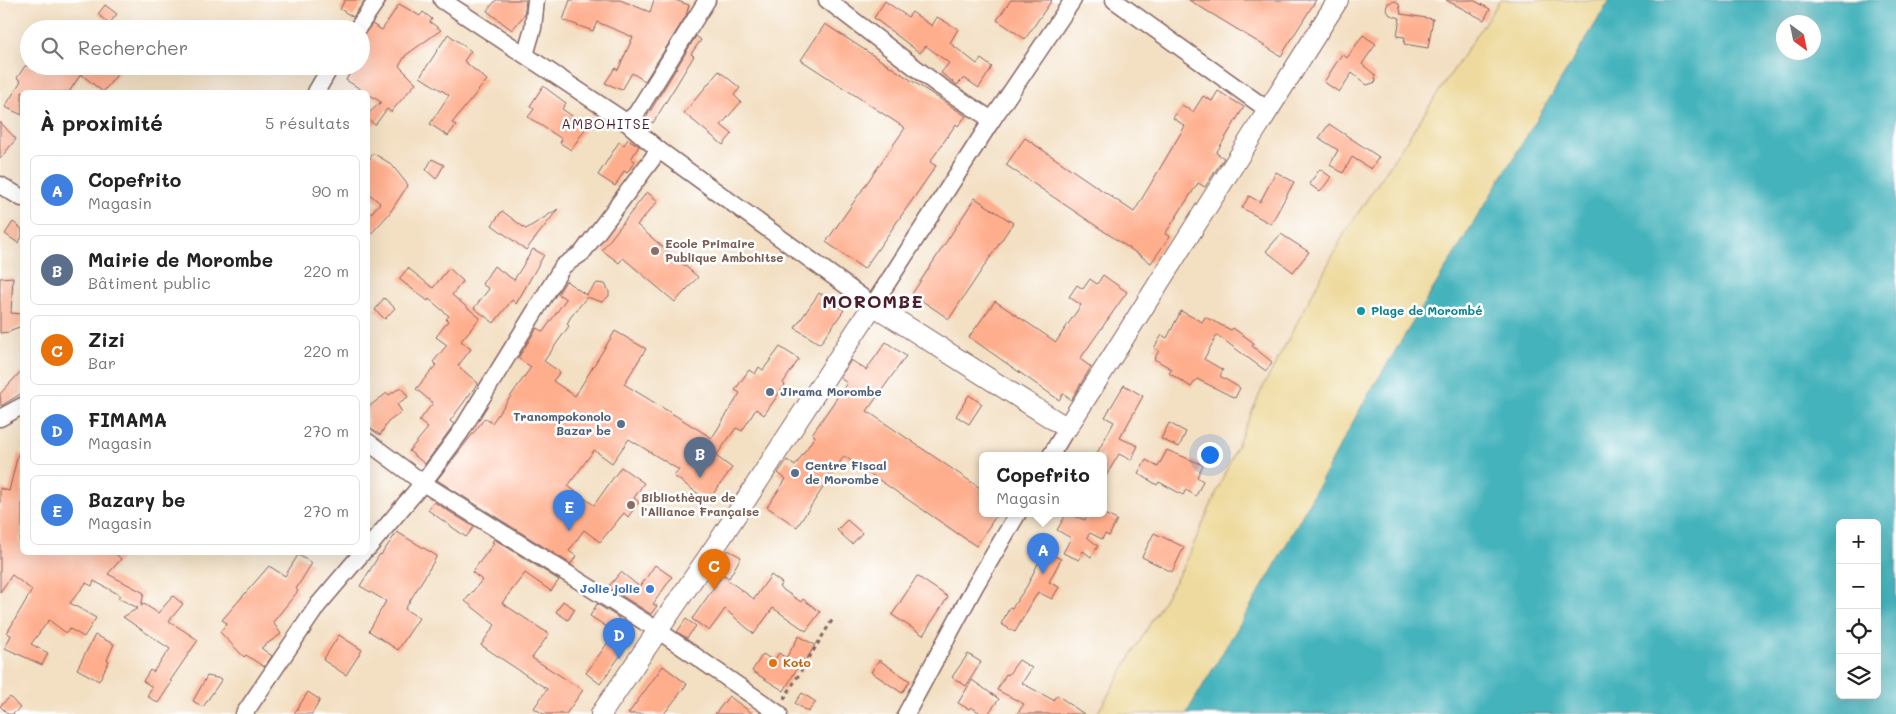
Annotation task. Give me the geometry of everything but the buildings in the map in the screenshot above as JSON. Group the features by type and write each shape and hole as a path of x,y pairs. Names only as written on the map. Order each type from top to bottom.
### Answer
{"street":[{"path":"363,20 377,0"},
{"path":"442,0 626,122 659,150 873,305 1067,428"},
{"path":"525,55 533,28 536,0"},
{"path":"626,122 636,114 707,0"},
{"path":"827,0 938,84 992,120"},
{"path":"601,714 659,631 992,120 1073,0"},
{"path":"1114,0 1268,110"},
{"path":"1053,452 1338,0"},
{"path":"317,90 326,75"},
{"path":"370,546 423,483 460,433 563,266 582,253 659,150"},
{"path":"0,185 20,197"},
{"path":"0,418 20,407"},
{"path":"370,443 423,483 659,631 777,713"},
{"path":"906,714 975,586 1016,517"},
{"path":"244,714 318,605 360,555"}],"path":[{"path":"777,713 834,617"}],"sand":[{"name":"Plage de Morombé","path":"1500,0 1610,0 1364,402 1273,569 1186,714 1097,714 1185,564 1262,389 1344,234"}],"water":[{"path":"1610,0 1896,0 1896,714 1186,714 1273,569 1364,402"}],"place":[{"name":"Ecole Primaire Publique Ambohitse","path":"655,251"},
{"name":"Plage de Morombé","path":"1361,311"},
{"name":"Jirama Morombe","path":"770,392"},
{"name":"Tranompokonolo Bazar be","path":"621,424"},
{"name":"Centre Fiscal de Morombe","path":"795,473"},
{"name":"Mairie de Morombe","path":"700,478"},
{"name":"Bibliothèque de l'Alliance Française","path":"631,505"},
{"name":"Bazary be","path":"569,531"},
{"name":"Copefrito","path":"1043,574"},
{"name":"Jolie jolie","path":"650,589"},
{"name":"Zizi","path":"714,590"},
{"name":"FIMAMA","path":"619,659"},
{"name":"Koto","path":"773,663"}],"district":[{"name":"AMBOHITSE","path":"606,124"},
{"name":"MOROMBE","path":"873,302"}]}
